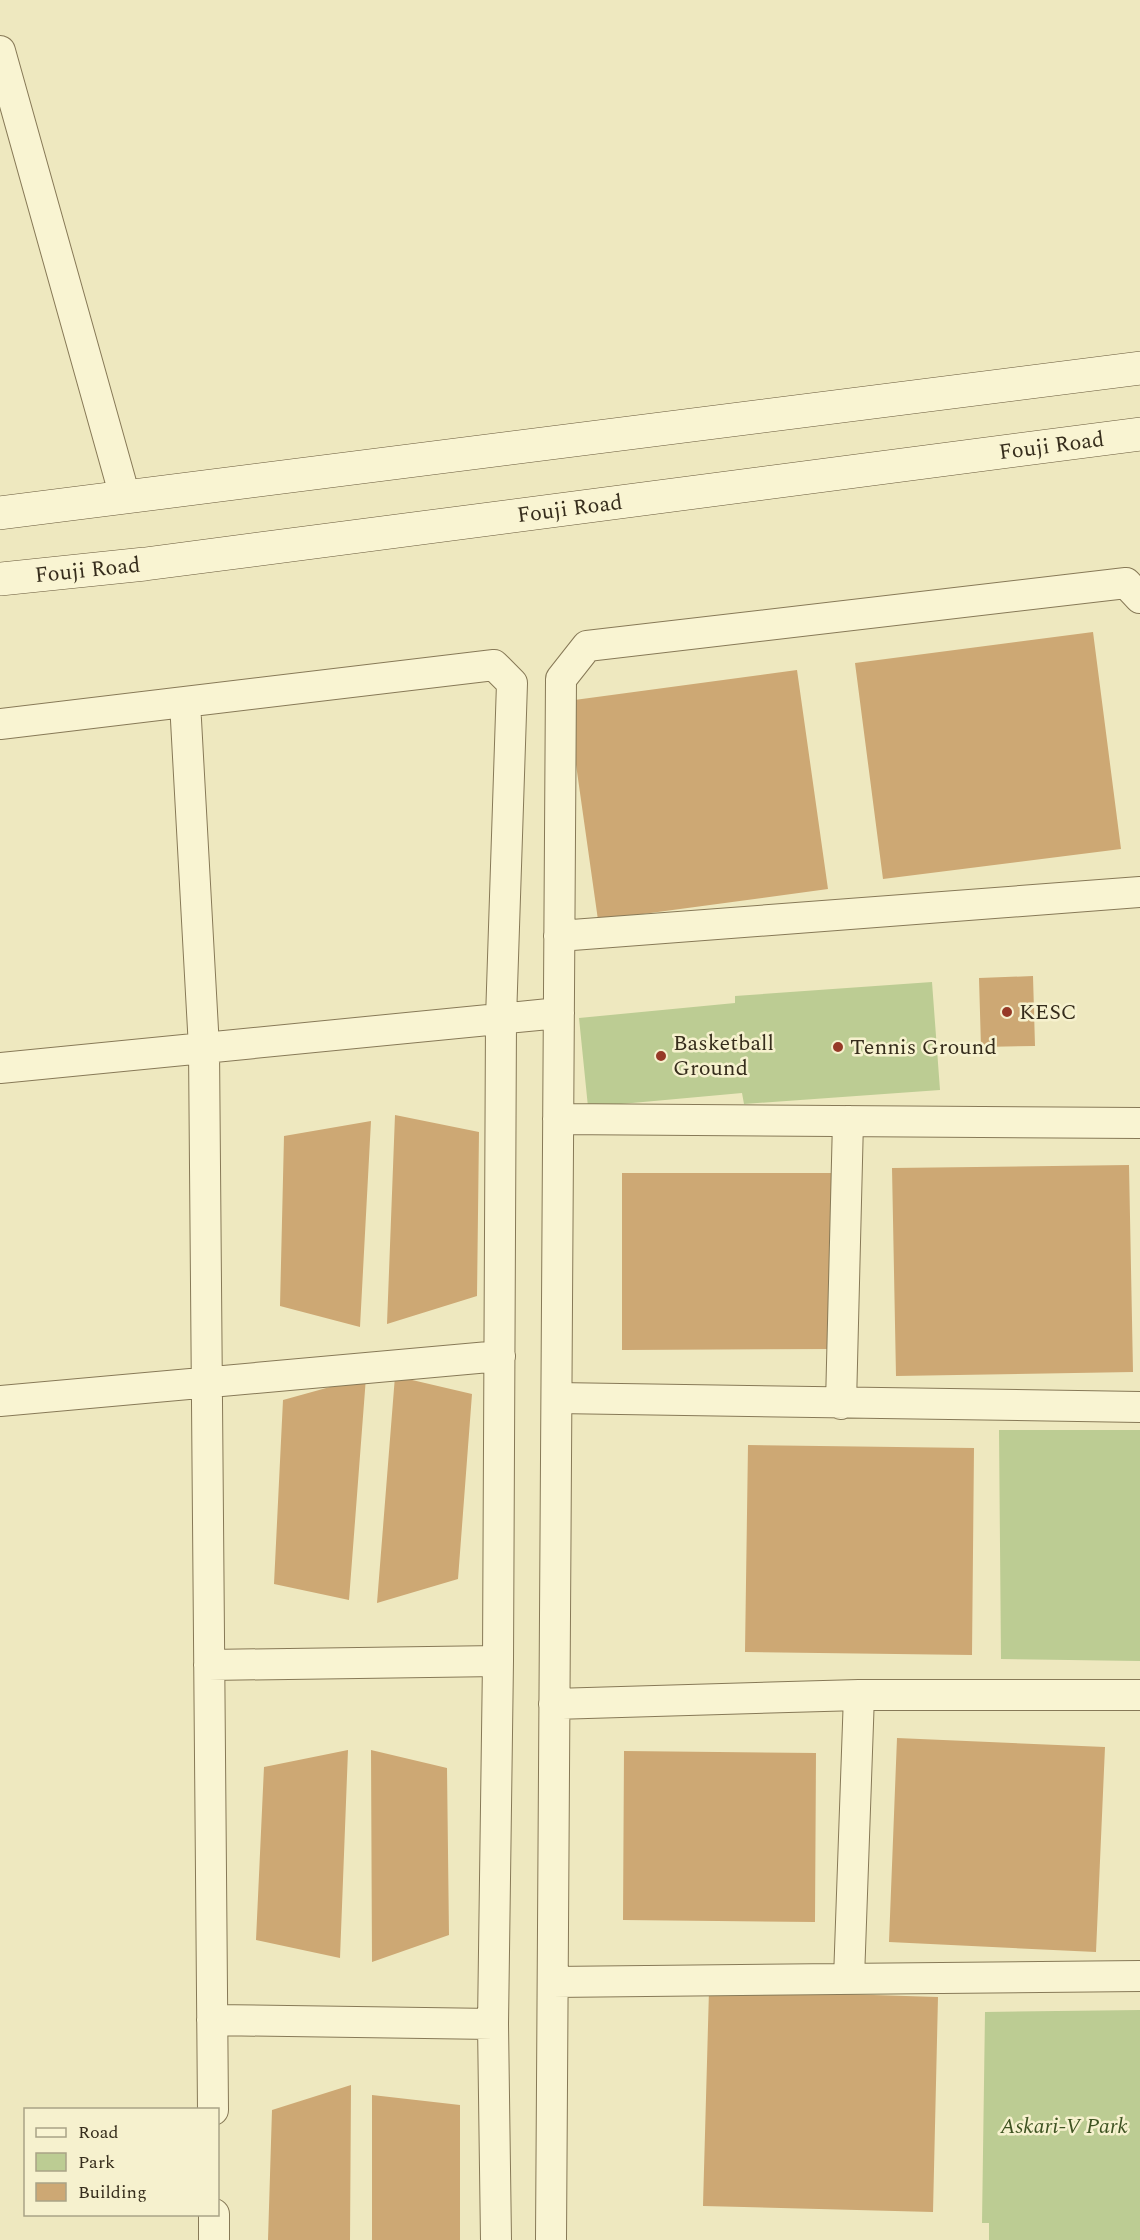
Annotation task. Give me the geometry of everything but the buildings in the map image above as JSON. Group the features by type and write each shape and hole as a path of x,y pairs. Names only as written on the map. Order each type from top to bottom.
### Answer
{"main road":[{"path":"0,513 1140,368"},
{"name":"Fouji Road","path":"0,579 157,562 1140,434"}],"street":[{"path":"0,51 125,497"},
{"path":"551,2240 561,679 587,646 1126,583 1140,598"},
{"path":"0,724 494,664 512,682 501,1019 498,1661 493,2024 496,2240"},
{"path":"185,702 204,1048 213,2108"},
{"path":"559,936 1140,892"},
{"path":"0,1068 559,1013"},
{"path":"558,1119 1140,1123"},
{"path":"841,1404 848,1121"},
{"path":"0,1401 500,1356"},
{"path":"557,1398 1140,1407"},
{"path":"209,1665 498,1661"},
{"path":"554,1704 859,1695 1140,1695"},
{"path":"849,1979 859,1695"},
{"path":"553,1982 1140,1976"},
{"path":"212,2020 493,2024"},
{"path":"214,2216 214,2240"}],"green space":[{"name":"Tennis Ground","path":"932,982 940,1090 744,1104 742,1093 588,1107 579,1018 735,1003 735,996"},
{"path":"999,1430 1140,1430 1140,1661 1001,1659"},
{"name":"Askari-V Park","path":"1140,2010 1140,2240 989,2240 989,2223 982,2223 985,2012"}],"place":[{"name":"KESC","path":"1007,1012"},
{"name":"Tennis Ground","path":"838,1047"},
{"name":"Basketball Ground","path":"661,1056"}]}
